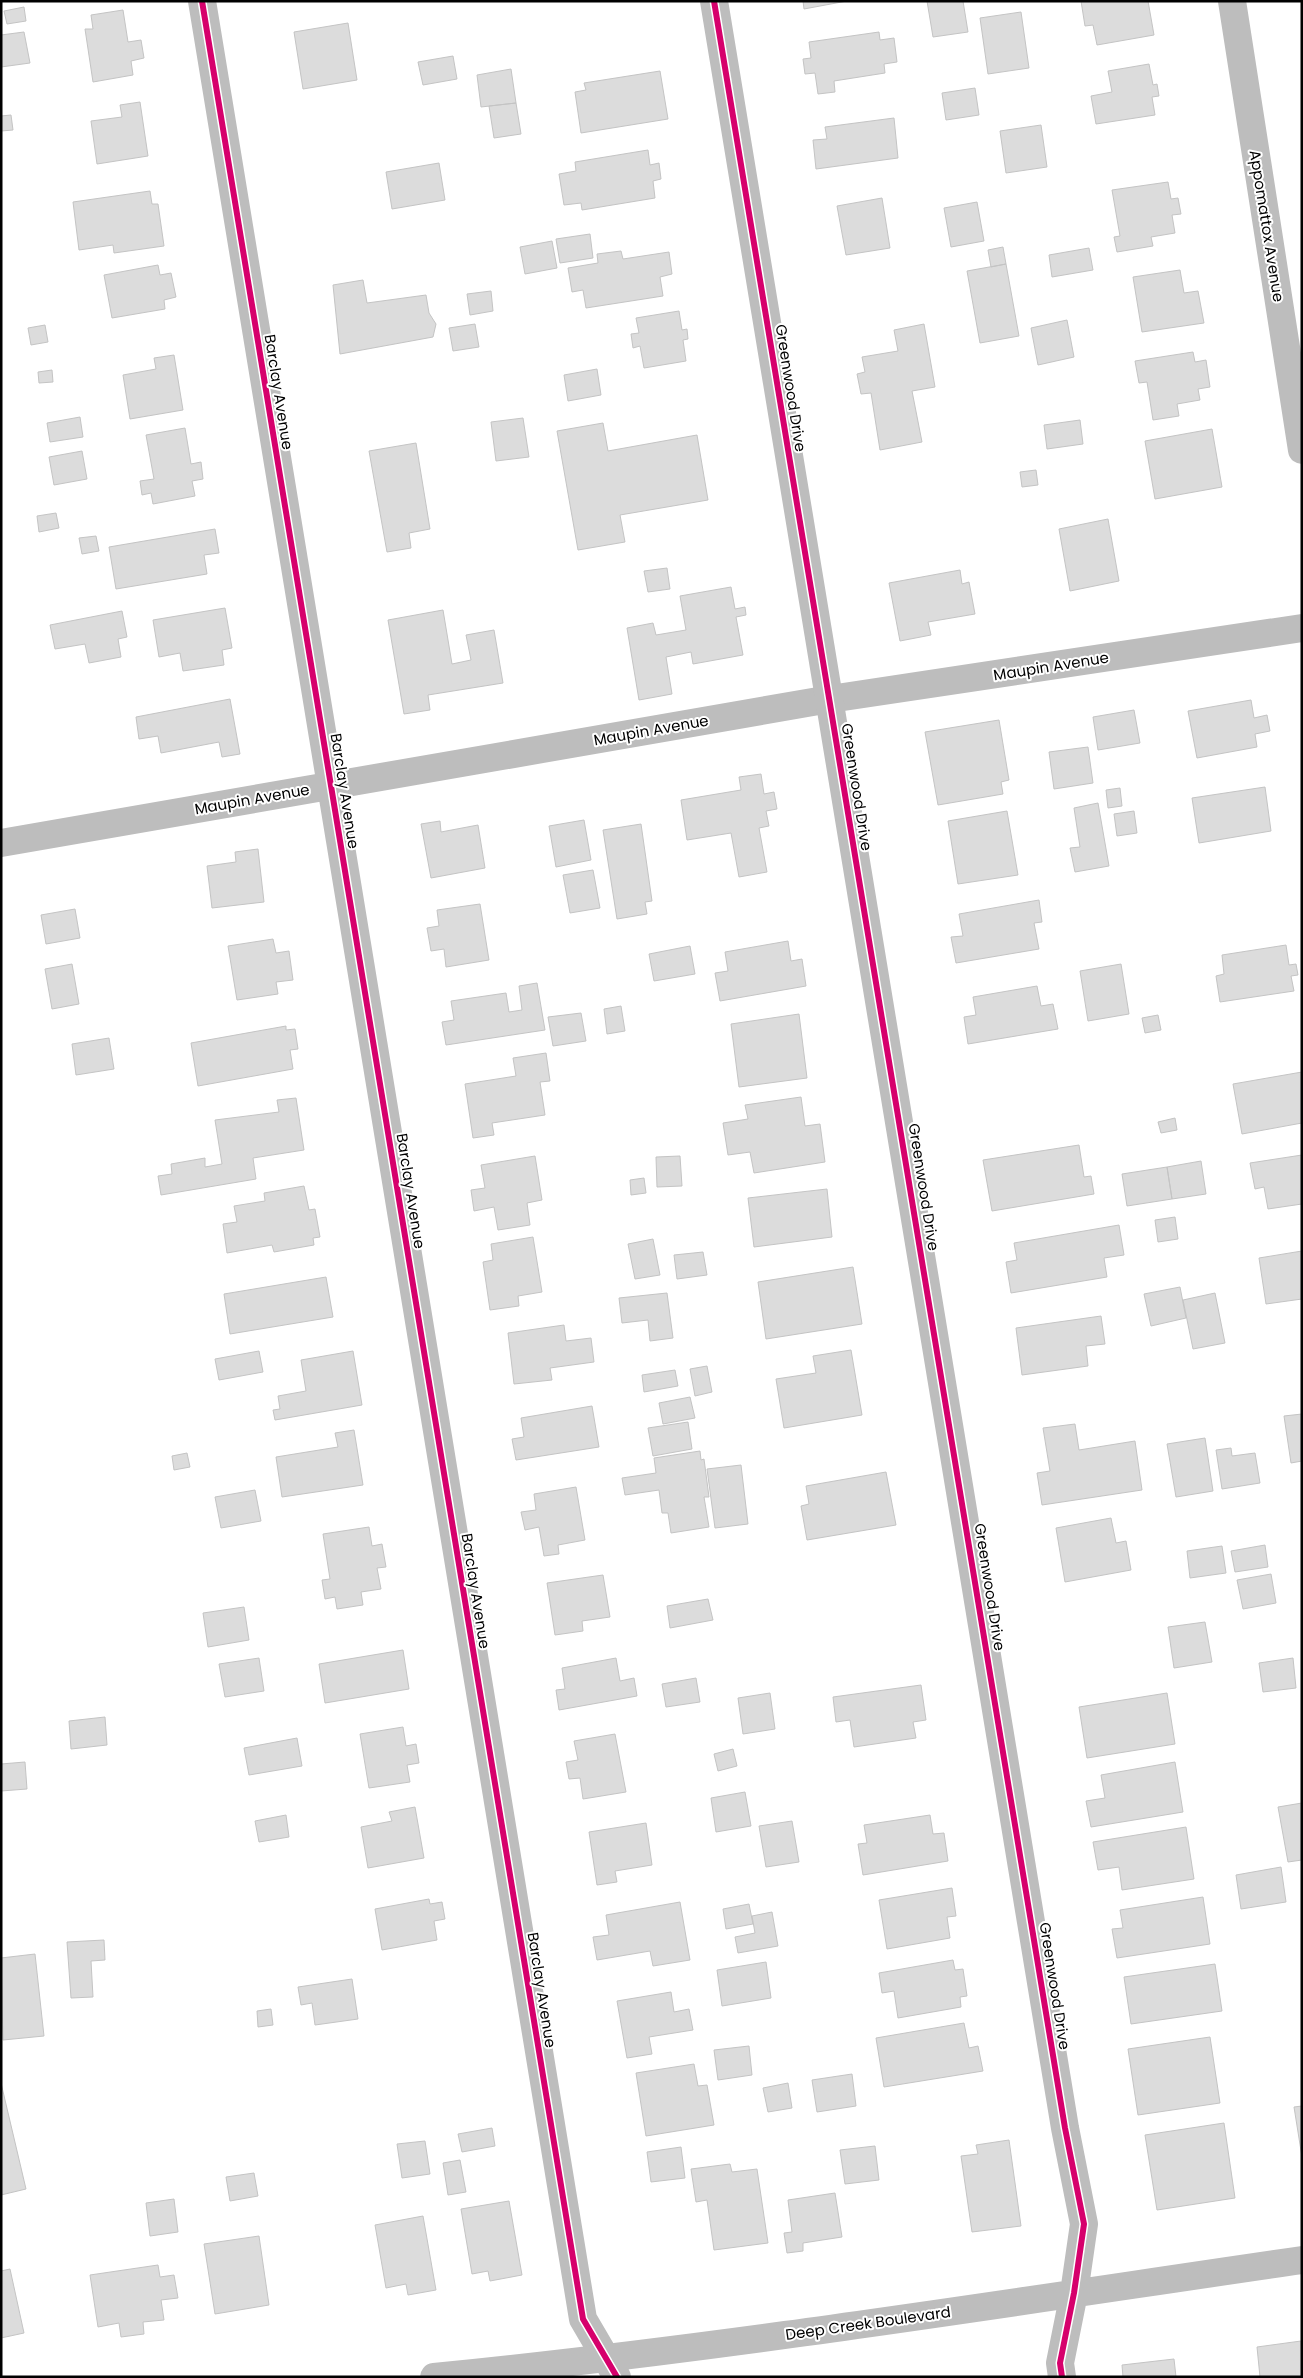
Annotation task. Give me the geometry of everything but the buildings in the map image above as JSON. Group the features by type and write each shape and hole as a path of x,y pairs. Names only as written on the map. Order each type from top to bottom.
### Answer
{"street":[{"name":"Barclay Avenue","path":"202,1 583,2319 611,2367"},
{"name":"Greenwood Drive","path":"714,1 1064,2118 1084,2224 1074,2293 1060,2363 1062,2377"},
{"name":"Appomattox Avenue","path":"1232,1 1302,450"},
{"name":"Maupin Avenue","path":"1,843 830,699 1302,628"},
{"name":"Deep Creek Boulevard","path":"434,2377 611,2367 830,2329 1302,2260"}],"cycle path":[{"path":"202,1 583,2319 617,2377"},
{"path":"714,1 1065,2128 1084,2224 1074,2293 1060,2363 1062,2377"}]}
